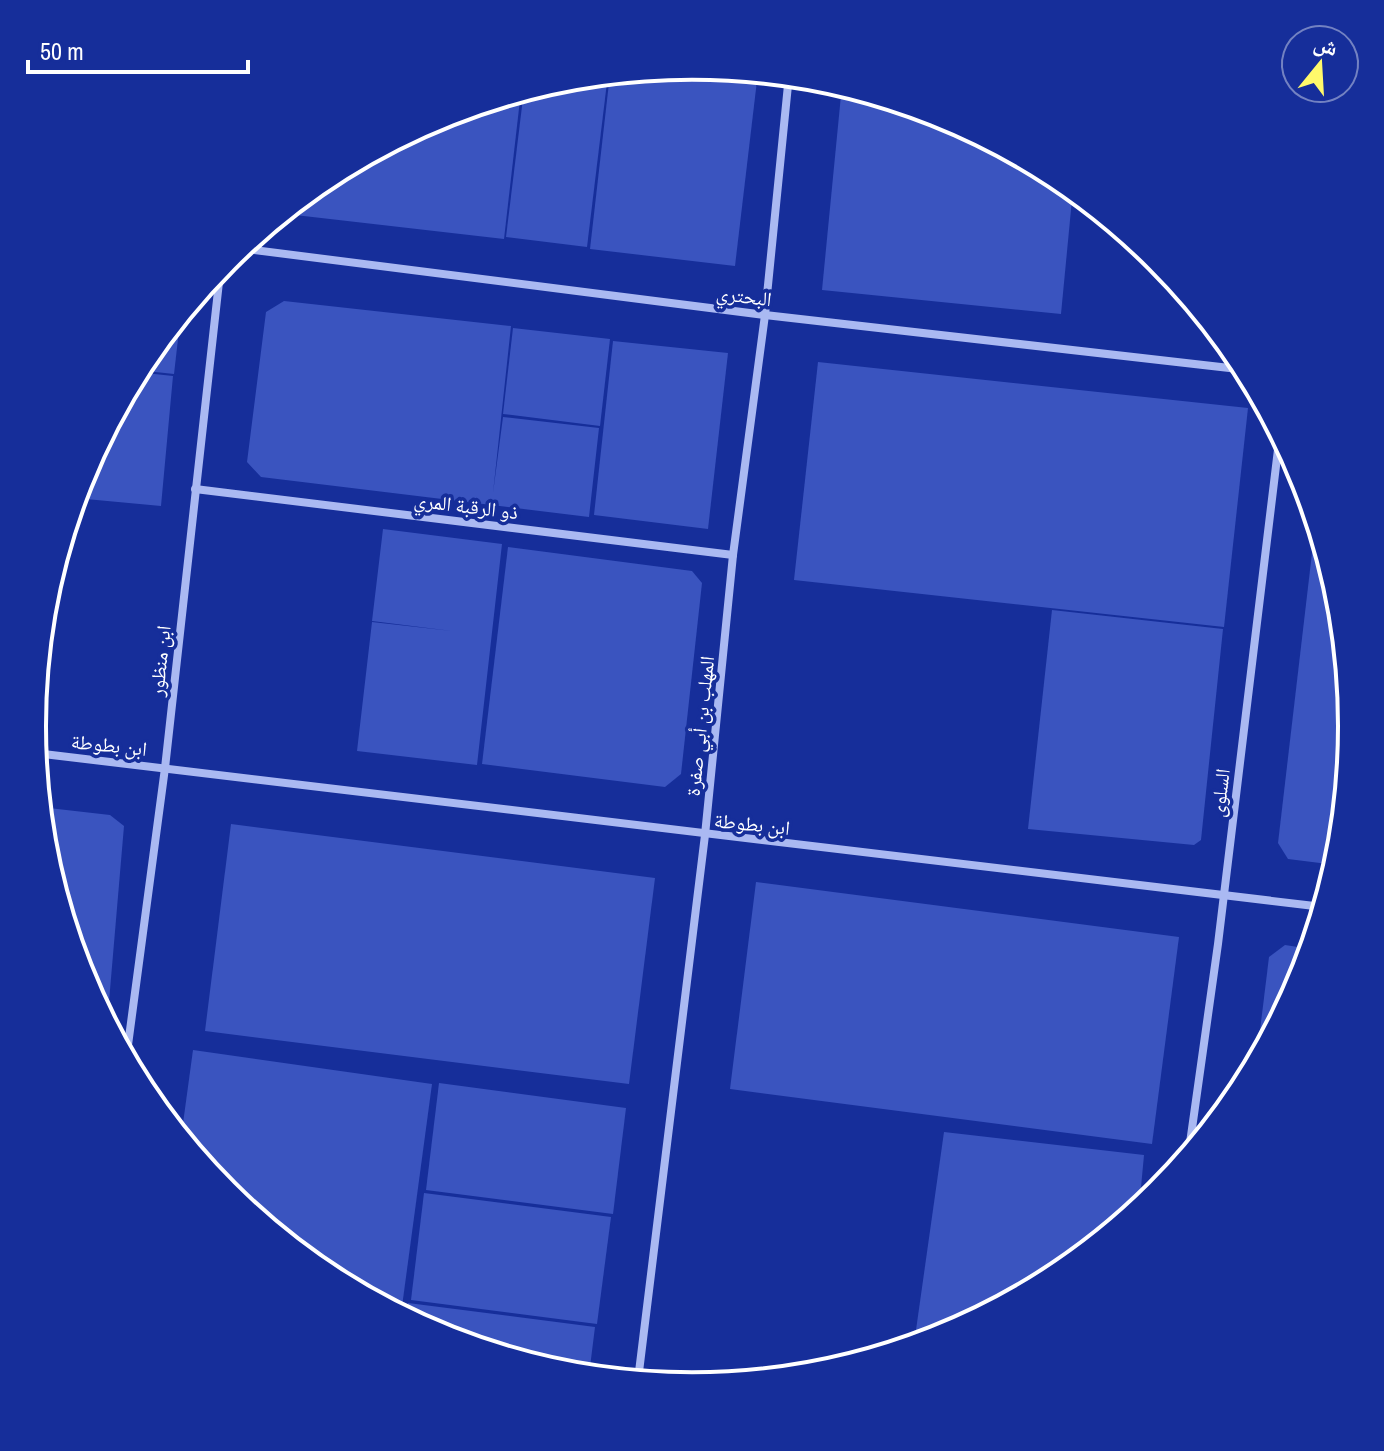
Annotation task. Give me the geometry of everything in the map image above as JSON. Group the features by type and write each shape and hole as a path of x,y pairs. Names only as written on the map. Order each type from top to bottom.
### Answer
{"street":[{"name":"المهلب بن أبي صفرة","path":"639,1369 705,835 733,555 765,315 788,87"},
{"name":"البحتري","path":"255,250 765,315 1230,368"},
{"name":"ابن منظور","path":"129,1040 165,768 218,287"},
{"name":"السلوى","path":"1191,1136 1277,454"},
{"name":"ذو الرقبة المري","path":"195,489 733,555"},
{"name":"ابن بطوطة","path":"47,754 1312,906"}],"building":[{"path":"692,80 757,83 735,266 590,249 609,85"},
{"path":"607,85 587,247 506,237 522,103"},
{"path":"841,98 900,114 978,146 1072,203 1061,314 822,290"},
{"path":"520,104 504,239 296,215 333,188 406,146 484,114"},
{"path":"284,301 511,326 493,493 503,417 599,428 589,517 261,477 247,462 266,312"},
{"path":"513,328 610,339 600,426 503,414"},
{"path":"179,332 174,374 152,372"},
{"path":"613,341 728,353 708,529 594,515"},
{"path":"818,362 1248,408 1224,627 794,580"},
{"path":"151,374 173,376 161,506 87,499 120,428"},
{"path":"383,529 502,544 477,765 357,751 372,622 452,631 372,621"},
{"path":"508,547 692,571 702,583 681,774 665,787 482,764"},
{"path":"1313,547 1326,599 1337,683 1337,768 1323,863 1288,859 1278,843"},
{"path":"1052,610 1223,629 1201,840 1194,845 1028,829"},
{"path":"52,808 110,815 124,826 109,1002 80,933 68,893"},
{"path":"231,824 655,878 629,1084 205,1031"},
{"path":"756,882 1179,937 1152,1144 730,1089"},
{"path":"1285,945 1299,947 1260,1032 1269,957"},
{"path":"193,1050 432,1084 402,1303 333,1263 299,1238 235,1182 183,1124"},
{"path":"439,1083 626,1108 613,1214 426,1190"},
{"path":"944,1132 1144,1155 1141,1190 1085,1238 1015,1285 978,1305 916,1330"},
{"path":"424,1193 611,1217 597,1324 411,1300"},
{"path":"408,1303 595,1327 590,1363 484,1337 408,1306"}]}
